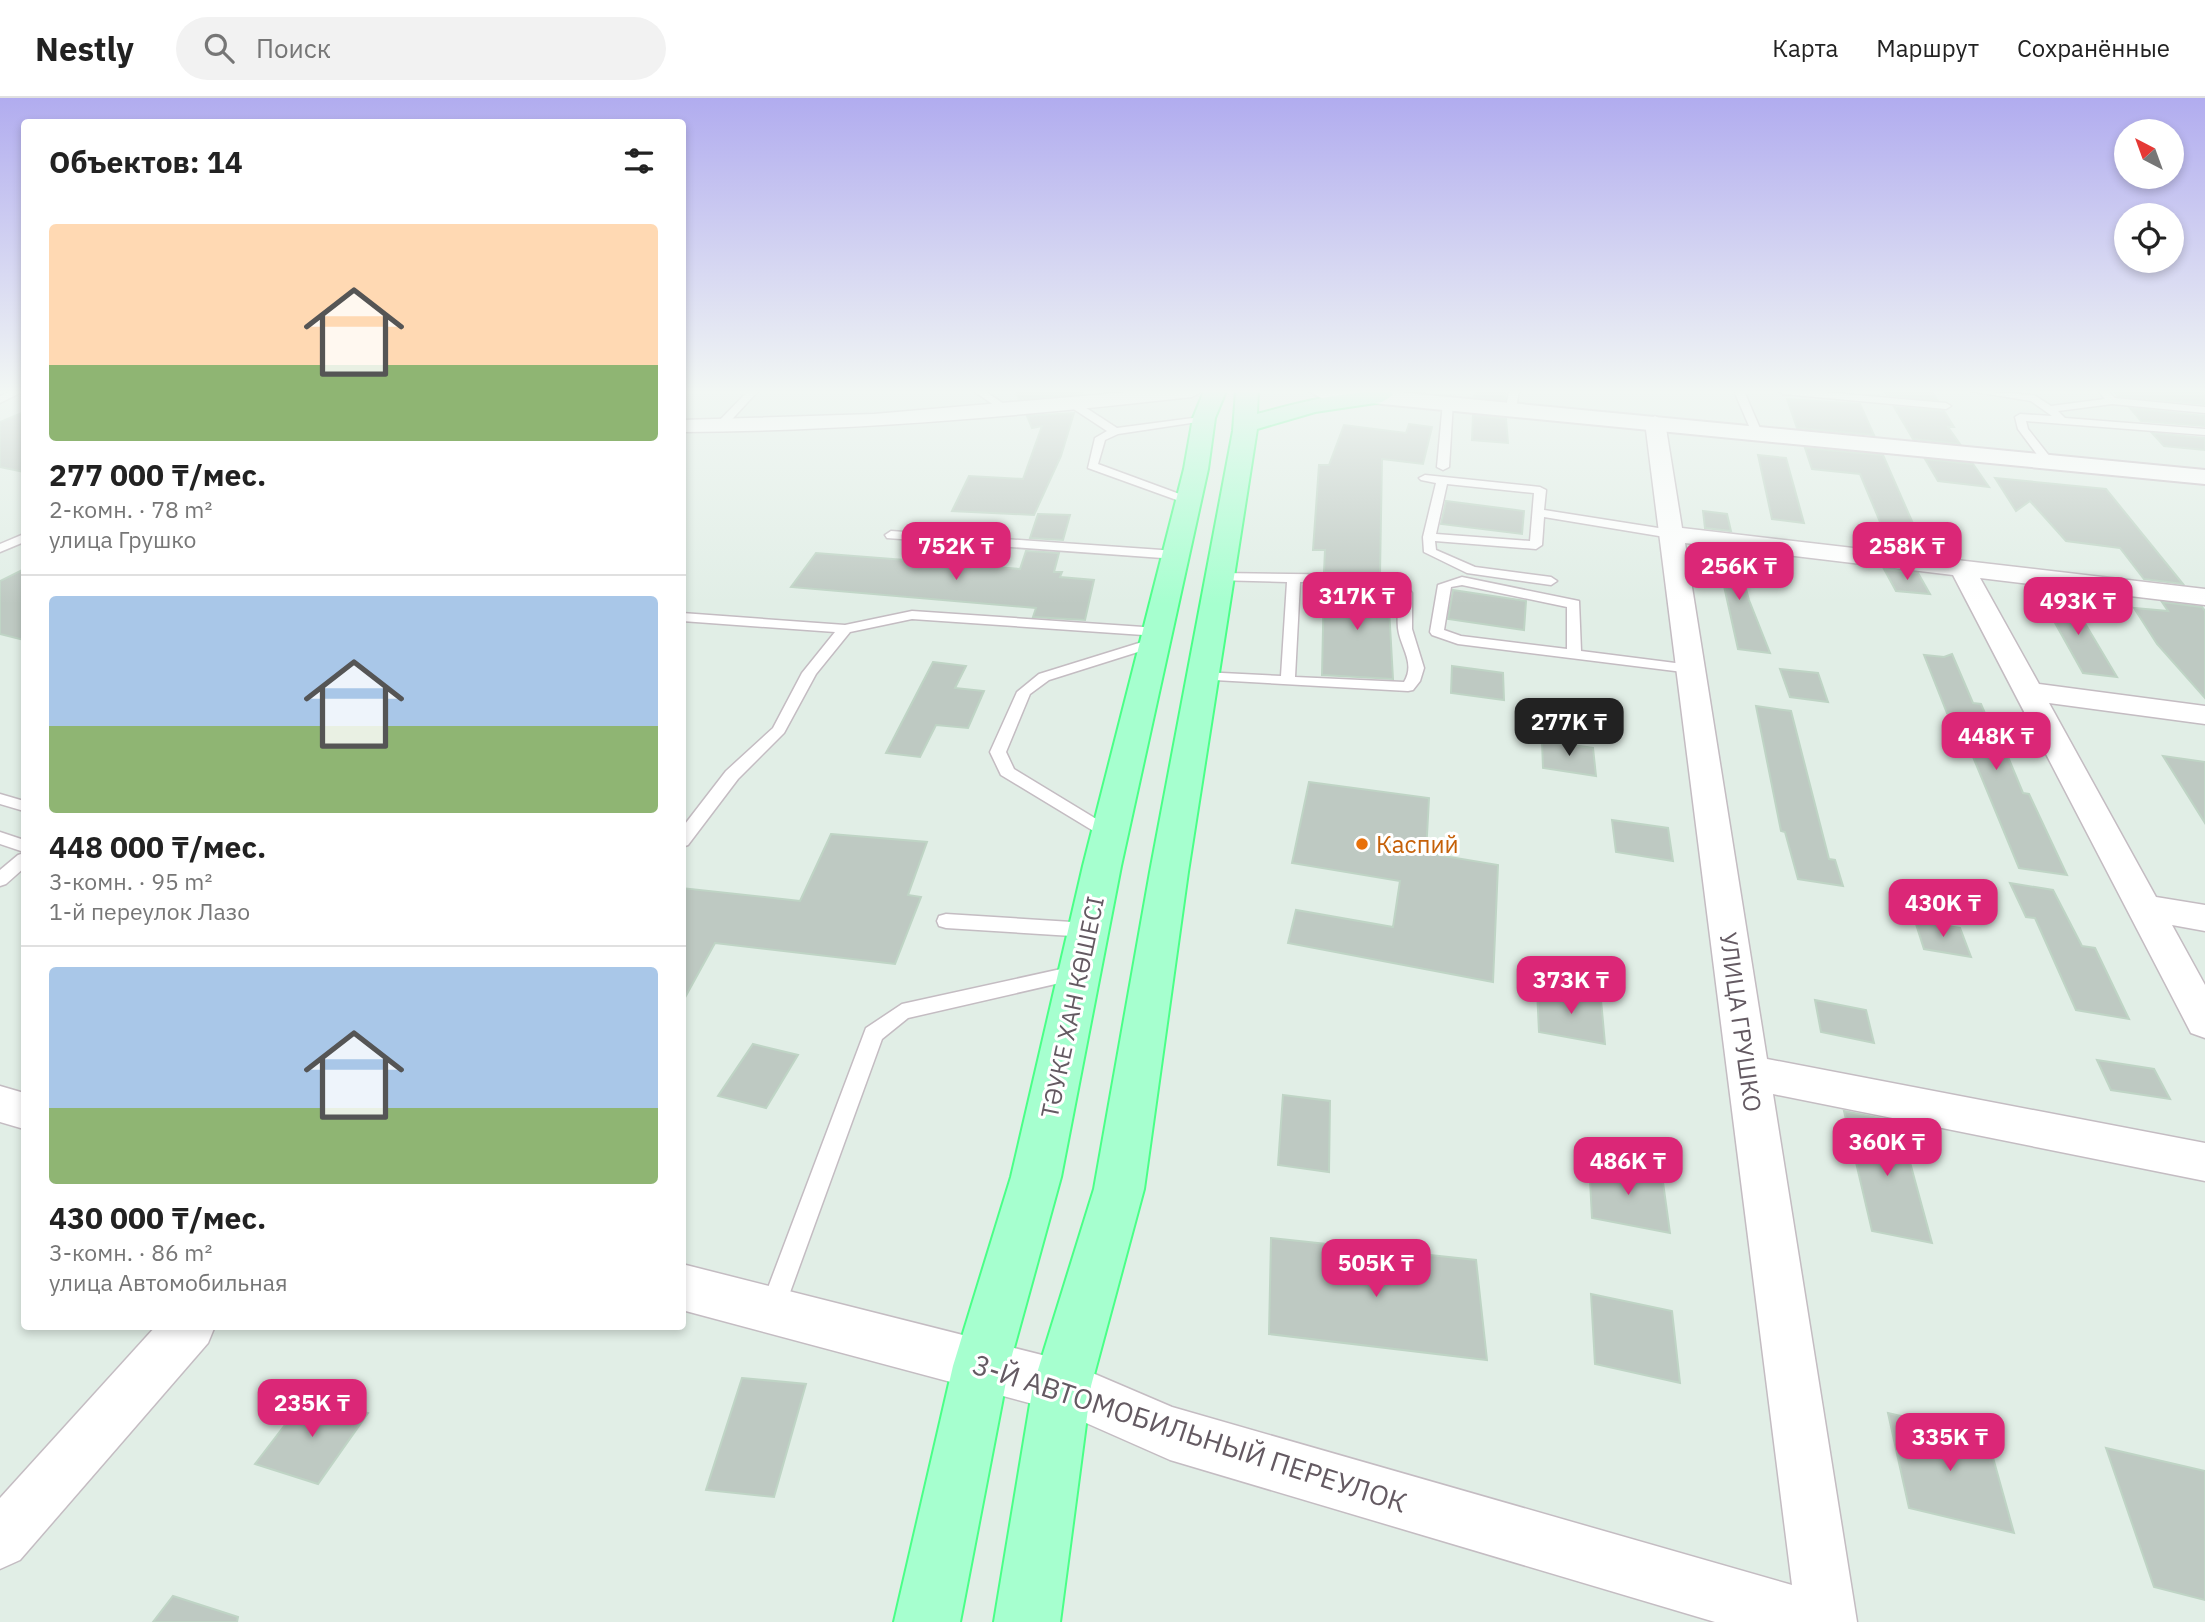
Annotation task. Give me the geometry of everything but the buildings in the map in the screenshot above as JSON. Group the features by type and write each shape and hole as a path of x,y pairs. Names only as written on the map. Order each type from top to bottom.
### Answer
{"main road":[{"name":"ТӘУКЕ ХАН КӨШЕСІ","path":"927,1622 981,1366 1036,1177 1110,835 1189,501 1202,462"},
{"path":"1027,1622 1062,1386 1119,1189 1220,577 1221,462"}],"street":[{"name":"УЛИЦА ГРУШКО","path":"1661,462 1828,1622"},
{"path":"2049,462 2205,477"},
{"path":"1671,534 2205,597"},
{"path":"1962,568 2205,1022"},
{"path":"2028,691 2205,715"},
{"path":"2144,908 2205,918"},
{"path":"1748,1072 2205,1162"},
{"name":"3-Й АВТОМОБИЛЬНЫЙ ПЕРЕУЛОК","path":"686,1288 1062,1386 1170,1433 1816,1622"},
{"path":"0,1540 186,1330"}],"lane":[{"path":"1094,462 1093,466 1189,501"},
{"path":"1443,462 1443,467"},
{"path":"1425,478 1442,482 1540,489 1536,545 1429,537"},
{"path":"1442,482 1429,537 1430,552 1472,570 1551,581"},
{"path":"1538,512 1671,534"},
{"path":"891,536 1176,555"},
{"path":"0,548 21,539"},
{"path":"1202,676 1408,687 1415,680 1417,659 1405,631 1405,593 1397,584 1369,579 1220,577"},
{"path":"1288,679 1294,579"},
{"path":"1574,655 1574,604 1462,582 1445,584 1437,632 1458,640 1574,655 1691,670"},
{"path":"686,617 845,629 912,615 1156,637"},
{"path":"686,836 732,775 779,730 809,673 845,629"},
{"path":"1110,835 1007,772 998,752 1024,692 1044,677 1156,637"},
{"path":"0,799 21,805"},
{"path":"0,838 21,845"},
{"path":"0,880 21,862"},
{"path":"946,921 1088,930"},
{"path":"771,1311 873,1034 902,1012 1079,972"}],"place":[{"name":"Каспий","path":"1362,844"}]}
